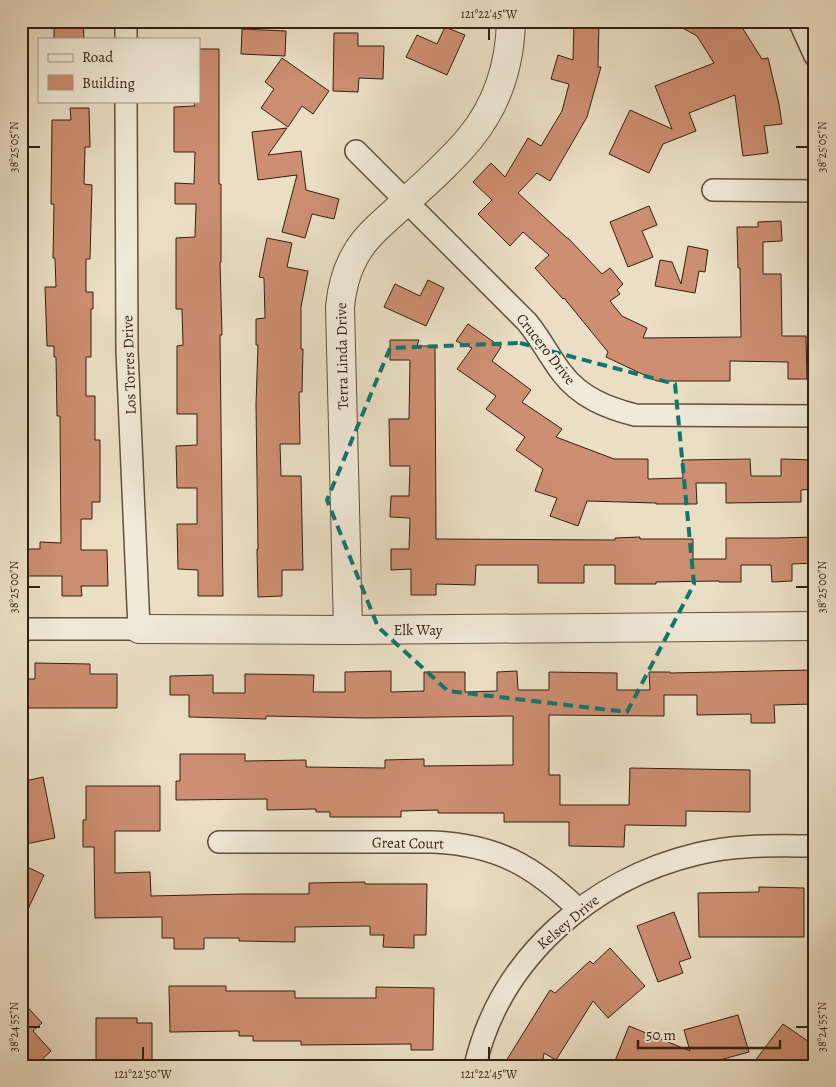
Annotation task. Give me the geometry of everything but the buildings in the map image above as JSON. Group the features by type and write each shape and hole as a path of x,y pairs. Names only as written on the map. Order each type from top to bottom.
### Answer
{"street":[{"path":"126,21 126,38"},
{"name":"Terra Linda Drive","path":"348,630 340,306 342,286 349,267 359,249 372,233 455,154 483,120 502,80 508,59 511,21"},
{"path":"799,21 815,56"},
{"name":"Los Torres Drive","path":"126,102 128,351 139,629"},
{"name":"Crucero Drive","path":"356,151 527,322 540,338 562,374 577,389 594,401 614,410 634,414 815,416"},
{"path":"712,190 815,191"},
{"name":"Elk Way","path":"21,630 348,630 815,626"},
{"name":"Great Court","path":"219,842 455,843 499,854 540,875 578,909"},
{"name":"Kelsey Drive","path":"475,1066 492,1016 515,974 546,938 578,909 624,881 655,866 697,854 762,846 815,846"}],"highlighted area":[{"path":"520,343 675,384 694,584 627,712 448,691 378,627 327,500 390,348"}]}
